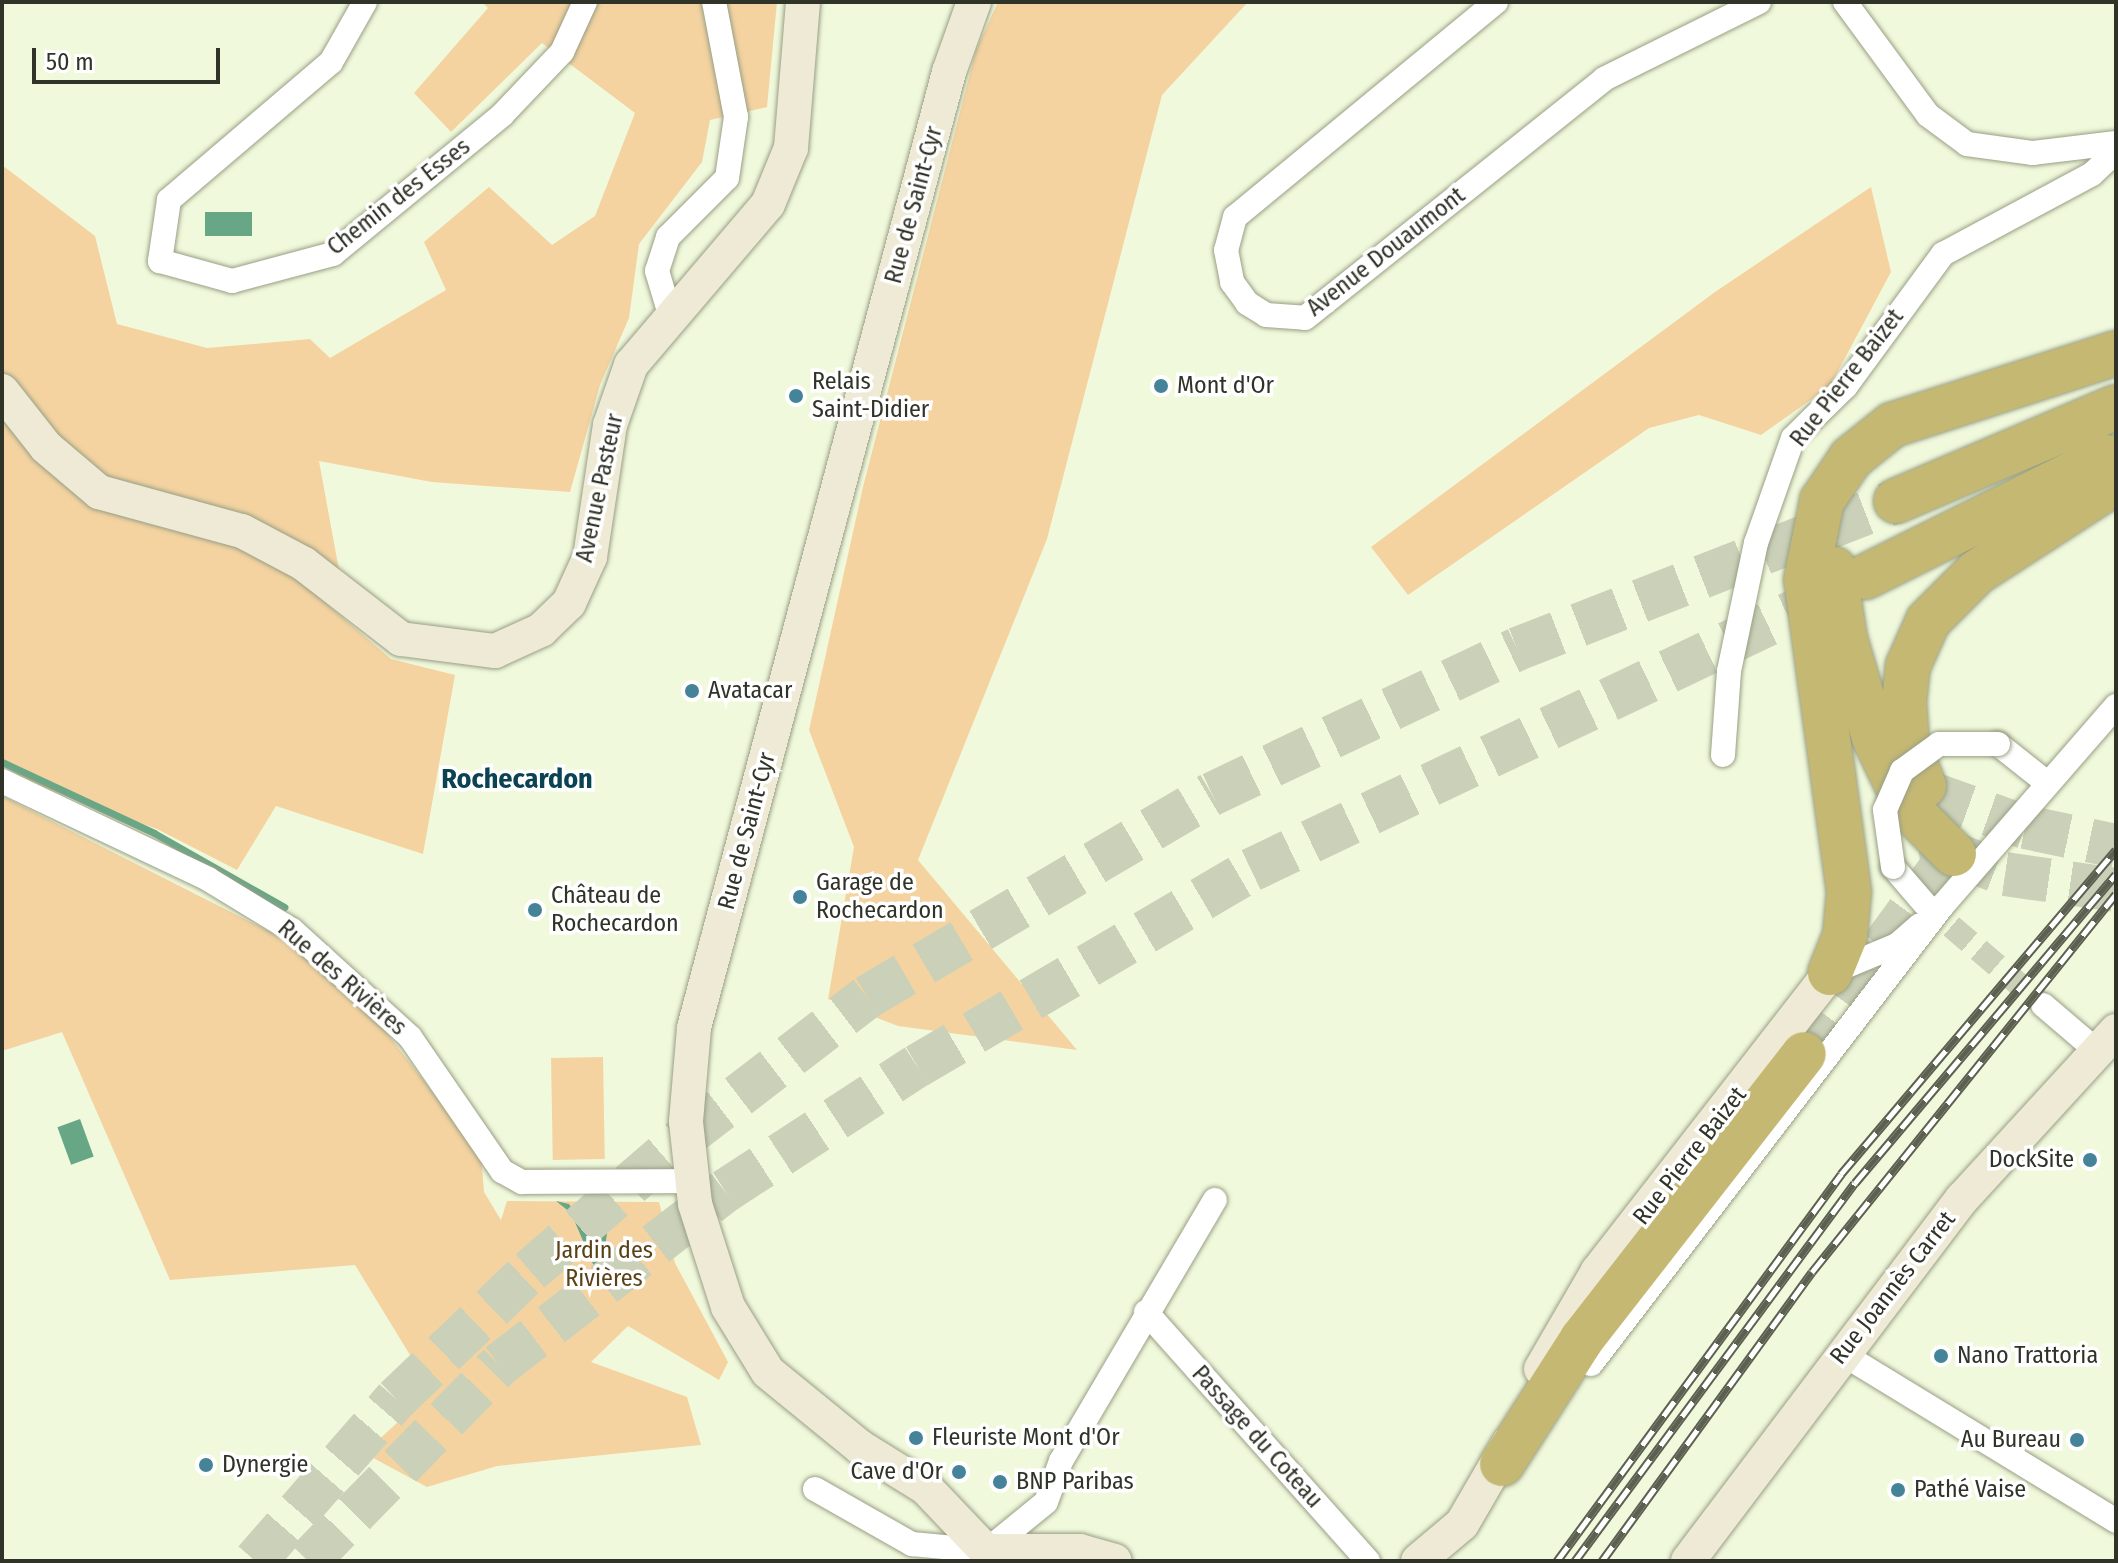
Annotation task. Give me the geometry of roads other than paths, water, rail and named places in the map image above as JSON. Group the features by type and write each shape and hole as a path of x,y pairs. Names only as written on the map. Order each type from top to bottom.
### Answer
{"highway":[{"path":"1830,973 1847,927 1848,879 1807,595 1816,517 1841,470 1878,433 1924,411 2009,389 2116,353"},
{"path":"1954,854 1908,808 1874,737 1837,608 1834,546 1848,503 1877,463 2009,389"},
{"path":"1896,501 2116,407"},
{"path":"1865,577 2116,451"},
{"path":"1927,792 1907,744 1904,702 1908,666 1928,621 1977,572 2116,482"},
{"path":"1502,1464 1582,1339 1804,1054"}],"main road":[{"name":"Avenue Pasteur","path":"2,391 46,447 99,492 242,531 304,564 401,639 495,651 541,630 569,603 590,557 614,413 631,365 669,311 768,204 791,148 803,2"},
{"name":"Rue de Saint-Cyr","path":"974,2 949,72 694,1028 687,1079 690,1181 728,1307 768,1372 860,1447 926,1488 986,1556"},
{"name":"Rue Pierre Baizet","path":"1418,1561 1462,1524 1502,1464 1520,1411 1598,1271 1830,973"},
{"name":"Rue Joannès Carret","path":"1688,1561 1841,1353 1962,1199 2107,1041"},
{"path":"986,1556 1080,1551 1115,1561"}],"street":[{"name":"Chemin des Esses","path":"365,2 331,62 169,200 160,261 232,281 333,254 502,115 562,52 585,2"},
{"path":"669,311 657,271 668,237 727,178 734,133 714,2"},
{"name":"Avenue Douaumont","path":"1496,2 1235,217 1226,250 1232,282 1247,303 1266,315 1305,318 1604,79 1759,2"},
{"path":"1845,2 1928,115 1967,144 2033,153 2116,143"},
{"name":"Rue Pierre Baizet","path":"1723,755 1729,671 1756,543 1793,438 1846,386 1943,254 2092,174 2116,152"},
{"name":"Rue Pierre Baizet","path":"1830,973 1897,945 2116,706"},
{"path":"1934,904 1893,867 1885,810 1902,771 1939,744 1998,744 2046,782"},
{"name":"Rue des Rivières","path":"2,781 208,879 292,930 410,1037 502,1171 522,1182 690,1181"},
{"name":"Rue Pierre Baizet","path":"1502,1464 1542,1430 1934,904"},
{"path":"2043,1005 2107,1041"},
{"path":"815,1489 849,1502 912,1544 986,1556 1046,1502 1146,1312 1215,1200"},
{"name":"Passage du Coteau","path":"1146,1312 1368,1561"},
{"path":"1841,1353 2116,1521"}],"waterway":[{"path":"2,762 154,833 284,907"}],"tunnel":[{"path":"255,1561 396,1399 530,1271 686,1136 867,997 1212,794 1517,649 1896,501"},
{"path":"308,1561 499,1365 725,1191 917,1066 1251,870 1842,589"},
{"path":"1927,792 2025,827 2116,846"},
{"path":"1804,1054 1943,865 1935,812"},
{"path":"1954,854 2005,874 2116,890"},
{"path":"1924,903 2043,1005"}],"railway":[{"path":"1557,1561 1841,1174 2116,850"},
{"path":"1575,1561 1855,1183 2116,874"},
{"path":"1602,1561 1812,1272 2116,894"}],"place":[{"name":"Mont d'Or","path":"1161,386"},
{"name":"Relais Saint-Didier","path":"796,396"},
{"name":"Avatacar","path":"692,691"},
{"name":"Garage de Rochecardon","path":"800,897"},
{"name":"Château de Rochecardon","path":"535,910"},
{"name":"DockSite","path":"2090,1160"},
{"name":"Nano Trattoria","path":"1941,1356"},
{"name":"Fleuriste Mont d'Or","path":"916,1438"},
{"name":"Au Bureau","path":"2077,1440"},
{"name":"Dynergie","path":"206,1465"},
{"name":"Cave d'Or","path":"959,1472"},
{"name":"BNP Paribas","path":"1000,1482"},
{"name":"Pathé Vaise","path":"1898,1490"}],"district":[{"name":"Rochecardon","path":"517,779"}],"park label":[{"name":"Jardin des Rivières","path":"604,1265"}]}
